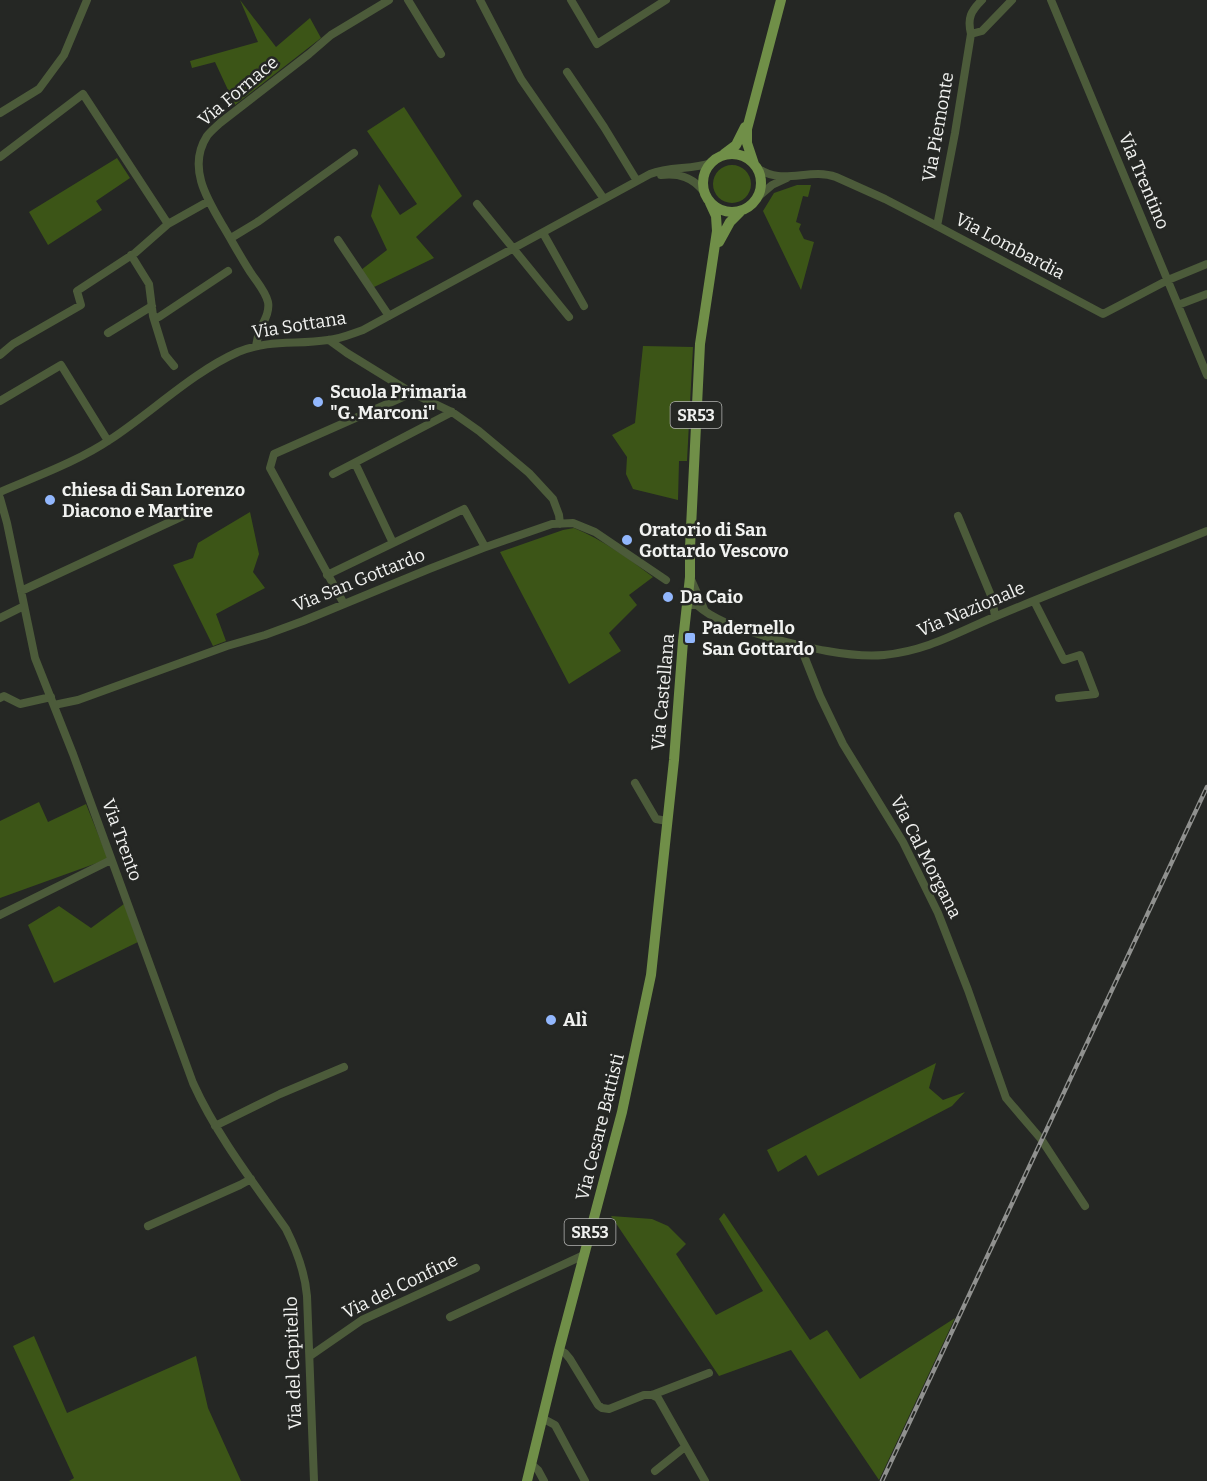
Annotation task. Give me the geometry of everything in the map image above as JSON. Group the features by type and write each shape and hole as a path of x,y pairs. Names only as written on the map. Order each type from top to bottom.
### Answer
{"main road":[{"path":"704,192 703,179 707,168 736,145 749,118 781,0"},
{"path":"749,118 747,143 761,182 758,197"},
{"path":"721,156 737,154 755,165"},
{"name":"SR53","path":"704,192 710,203"},
{"name":"SR53","path":"740,212 753,204 758,197"},
{"path":"710,203 726,212 740,212"},
{"name":"Via Castellana","path":"653,954 688,605 700,344 715,253 717,221 710,203"},
{"name":"Via Castellana","path":"715,253 726,228 740,212"},
{"name":"Via Cesare Battisti","path":"527,1481 622,1112 651,975 653,954"}],"street":[{"path":"0,113 39,89 64,55 87,0"},
{"name":"Via Fornace","path":"256,346 259,332 268,312 268,303 209,201 200,180 200,154 208,135 220,123 332,34 389,0"},
{"path":"408,0 441,54"},
{"path":"480,0 521,79 604,199"},
{"path":"571,0 597,44 666,0"},
{"name":"Via Piemonte","path":"937,226 955,133 970,34 968,24 973,9 982,0"},
{"path":"970,34 982,31 1012,0"},
{"name":"Via Trentino","path":"1050,0 1207,375"},
{"path":"567,72 639,180"},
{"path":"0,157 83,94 168,224"},
{"path":"231,238 354,153"},
{"name":"Via Sottana","path":"0,492 81,457 108,441 210,367 237,352 256,346 329,340 363,330 639,180 658,171 695,168 711,163"},
{"name":"Via Lombardia","path":"755,165 763,172 774,176 820,174 831,176 937,226 1103,314 1168,280 1207,264"},
{"name":"Via Sottana","path":"639,180 666,175 685,176 704,192"},
{"name":"Via Lombardia","path":"758,197 777,182 794,176"},
{"path":"0,355 13,344 81,305 77,291 131,255 168,224 209,201"},
{"path":"477,204 569,317"},
{"path":"543,233 584,306"},
{"path":"338,240 389,316"},
{"path":"131,255 149,284 154,318 165,355 174,366"},
{"path":"154,318 159,317 228,271"},
{"path":"1178,305 1207,294"},
{"path":"108,333 152,306"},
{"path":"329,340 412,393 453,412 479,431 529,473 553,499 560,515 560,524"},
{"path":"0,401 61,365 108,441"},
{"path":"344,604 270,468 274,454 412,393"},
{"path":"333,474 453,412"},
{"path":"356,463 393,543"},
{"name":"Via Trento","path":"0,498 35,658 53,701 193,1083 215,1126 286,1229 294,1246"},
{"path":"327,575 464,509 485,547"},
{"path":"21,591 183,516"},
{"path":"958,516 992,598 994,616"},
{"name":"Via San Gottardo","path":"0,698 4,696 20,705 78,700 303,621 485,547 552,524 573,523 595,532 666,580"},
{"name":"Via Nazionale","path":"688,605 697,605 705,613 741,629 793,644 854,655 881,656 910,652 1207,531"},
{"path":"690,577 705,613"},
{"path":"1034,601 1064,660 1080,655 1095,694 1059,698"},
{"path":"0,618 24,606"},
{"name":"Via Cal Morgana","path":"793,644 801,648 820,696 843,744 903,842 938,913 1006,1098 1041,1139 1085,1206"},
{"path":"635,783 657,819 667,821"},
{"path":"0,915 111,860"},
{"path":"215,1126 344,1066"},
{"path":"148,1226 251,1179"},
{"name":"Via del Capitello","path":"294,1246 306,1281 314,1481"},
{"path":"450,1317 584,1255"},
{"name":"Via del Confine","path":"310,1356 362,1320 476,1268"},
{"path":"559,1350 570,1359 602,1408 609,1409 644,1395 652,1395 709,1373"},
{"path":"652,1395 658,1398 705,1481"},
{"path":"542,1418 555,1425 585,1481"},
{"path":"655,1471 685,1448"},
{"path":"531,1464 538,1470 544,1481"}],"green space":[{"path":"240,0 276,47 310,18 321,38 235,105 215,62 192,68 190,61 258,42"},
{"path":"404,107 462,196 416,237 434,258 370,289 361,270 387,250 371,216 379,184 400,215 417,204 367,131"},
{"path":"117,158 130,178 96,201 102,210 48,245 29,212"},
{"path":"732,165 739,166 745,171 750,177 750,191 745,197 739,202 732,203 725,202 719,197 714,191 713,184 714,177 719,171 725,166"},
{"path":"797,185 811,185 808,197 803,196 796,222 801,224 799,229 804,239 814,242 801,290 763,211 774,193"},
{"path":"643,346 693,347 687,461 679,461 678,500 633,489 626,474 627,457 612,435 635,423"},
{"path":"250,512 259,554 253,572 265,588 216,614 226,641 213,646 173,565 193,558 198,543"},
{"path":"574,528 615,550 653,577 629,595 637,605 609,633 621,651 569,684 500,552"},
{"path":"39,802 48,822 86,804 108,859 0,898 0,821"},
{"path":"124,904 138,942 54,983 28,925 59,906 91,928"},
{"path":"936,1063 929,1088 943,1100 965,1092 952,1106 818,1176 806,1155 778,1172 767,1150"},
{"path":"724,1213 810,1340 827,1330 860,1379 955,1318 879,1480 791,1350 719,1376 611,1216 652,1219 668,1226 686,1244 676,1254 716,1315 763,1291 719,1219"},
{"path":"34,1336 67,1413 196,1356 208,1408 241,1481 69,1481 74,1478 13,1346"}],"railway":[{"path":"882,1481 1207,787"}],"place":[{"name":"Scuola Primaria \"G. Marconi\"","path":"318,402"},
{"name":"chiesa di San Lorenzo Diacono e Martire","path":"50,500"},
{"name":"Oratorio di San Gottardo Vescovo","path":"627,540"},
{"name":"Da Caio","path":"668,597"},
{"name":"Padernello San Gottardo","path":"690,638"},
{"name":"Alì","path":"551,1020"}]}
